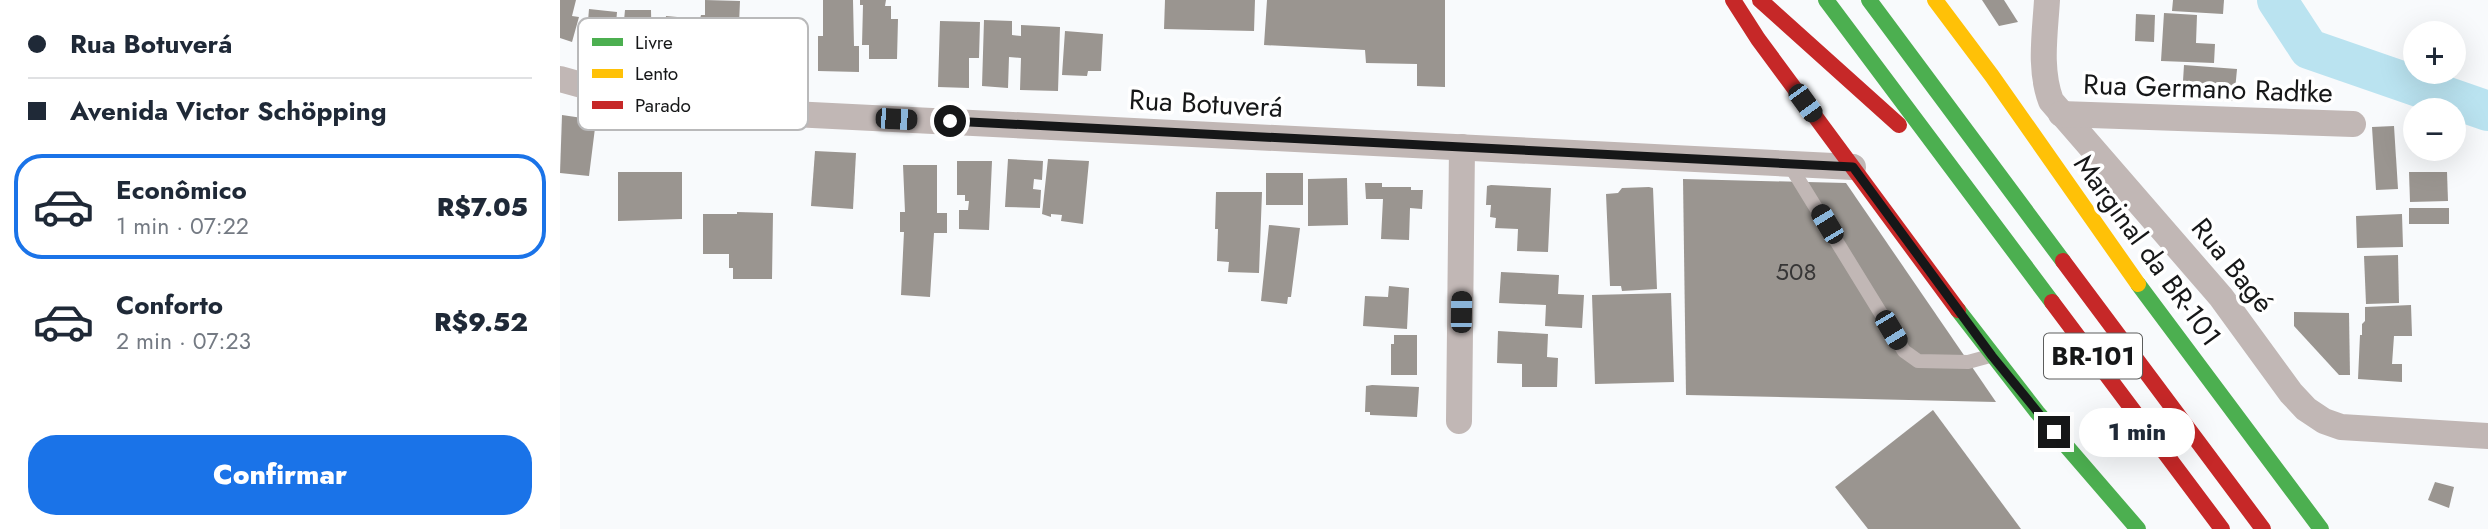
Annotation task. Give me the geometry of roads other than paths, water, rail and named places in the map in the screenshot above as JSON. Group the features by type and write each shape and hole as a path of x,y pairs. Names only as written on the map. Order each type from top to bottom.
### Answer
{"main road":[{"path":"1732,0 1992,356 2081,466 2138,529"},
{"path":"1760,0 1964,183"},
{"name":"BR-101","path":"1826,0 2222,529"},
{"name":"BR-101","path":"1869,0 2263,529"},
{"name":"Marginal da BR-101","path":"1935,0 2000,87 2121,261 2321,529"},
{"path":"1916,35 1983,152"}],"street":[{"name":"Rua Bagé","path":"2047,0 2043,68 2051,101 2221,297 2291,393 2306,409 2325,421 2342,427 2488,436"},
{"name":"Rua Botuverá","path":"560,79 578,84"},
{"name":"Rua Germano Radtke","path":"2061,114 2353,124"},
{"name":"Rua Botuverá","path":"808,115 1853,167"},
{"path":"1460,421 1462,147"}],"lane":[{"path":"1789,164 1904,351 1918,361 1968,362 1992,356"}],"waterway":[{"path":"2277,0 2309,49 2488,111"}]}
